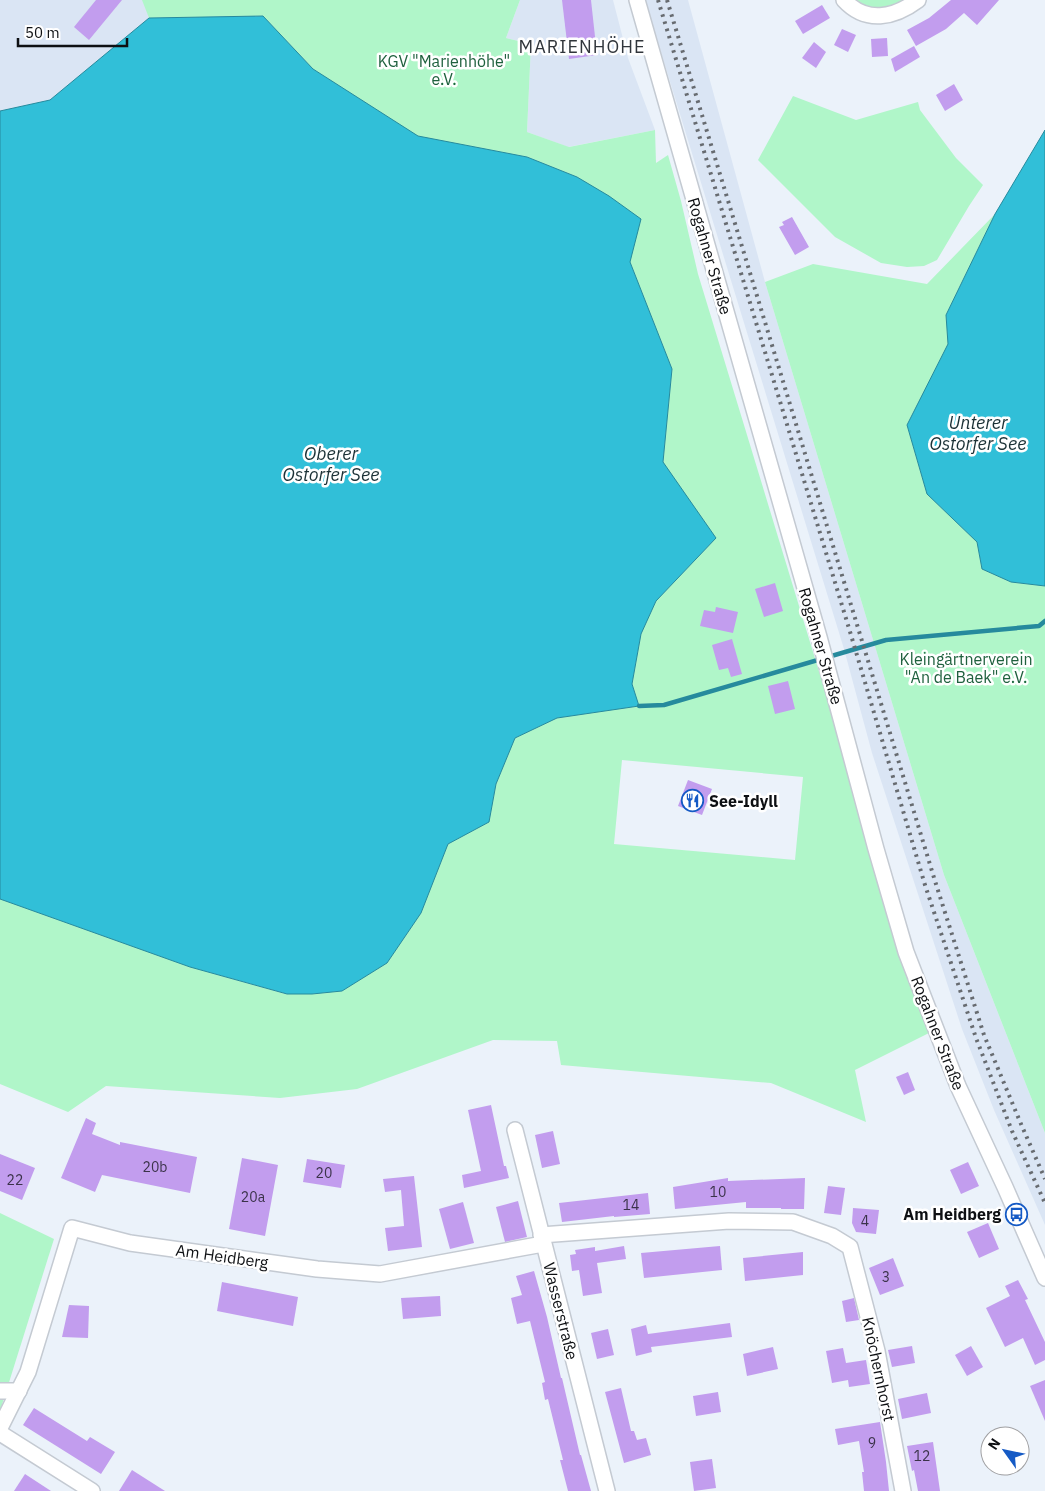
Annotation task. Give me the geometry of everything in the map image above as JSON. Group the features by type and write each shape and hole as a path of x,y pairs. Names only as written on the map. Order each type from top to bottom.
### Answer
{"street":[{"name":"Rogahner Straße","path":"637,0 820,642 906,952 958,1086 1045,1278"},
{"path":"844,0 849,6 862,14 876,16 890,16 918,0"},
{"name":"Wasserstraße","path":"515,1130 607,1491"},
{"name":"Am Heidberg","path":"0,1428 28,1372 72,1228 130,1243 317,1269 380,1274 542,1239 729,1221 793,1222 832,1236 850,1248"},
{"name":"Knöchernhorst","path":"850,1248 877,1351 903,1491"},
{"path":"0,1391 18,1391"},
{"path":"0,1433 92,1491"}],"shaded area":[{"path":"0,0 144,0 149,18 50,100 0,111"},
{"path":"520,0 613,0 628,58 655,130 568,147 527,132 531,44 506,38"},
{"path":"645,0 688,0 765,282 944,875 1045,1133 1045,1225 994,1110 962,1029 872,753 844,649"}],"green space":[{"name":"KGV \"Marienhöhe\" e.V.","path":"142,0 520,0 506,38 531,44 527,132 569,147 655,130 656,163 668,155 698,274 929,1033 855,1070 866,1122 771,1083 561,1065 557,1041 493,1040 357,1089 280,1098 106,1086 68,1112 0,1084 0,899 190,967 286,994 342,991 387,963 421,913 448,844 489,822 496,784 515,738 557,718 639,706 632,684 641,634 656,601 716,538 663,463 672,369 630,262 577,177 527,157 418,137 313,69 263,16 149,18","holes":["622,760 803,777 795,860 614,844"]},
{"path":"848,0 909,0 886,12 864,10"},
{"path":"793,96 856,120 918,102 920,110 956,158 983,185 937,260 924,266 907,267 881,263 835,237 758,160"},
{"name":"Kleingärtnerverein \"An de Baek\" e.V.","path":"995,214 946,315 949,344 907,425 927,494 977,542 982,569 1011,582 1045,586 1045,1133 944,875 765,282 813,264 927,284"},
{"path":"0,1213 54,1239 0,1411"}],"water":[{"name":"Oberer Ostorfer See","path":"263,16 313,69 418,136 527,157 577,177 609,196 641,219 630,262 672,369 663,462 716,538 656,601 641,634 632,684 639,706 557,718 515,738 496,784 489,822 448,844 421,913 387,963 342,991 312,994 287,994 190,967 0,899 0,111 50,100 149,18"},
{"name":"Unterer Ostorfer See","path":"1045,130 1045,586 1011,582 982,569 977,542 927,494 907,425 948,344 946,315 995,214"}],"building":[{"path":"96,0 122,0 89,40 74,27"},
{"path":"562,0 591,0 597,55 569,59"},
{"path":"951,0 999,0 977,25 964,13 946,29 916,46 907,30 929,18"},
{"path":"822,5 830,18 803,34 795,21"},
{"path":"842,29 856,35 848,52 834,45"},
{"path":"887,38 888,56 872,57 871,39"},
{"path":"814,42 826,52 816,68 802,58"},
{"path":"914,46 920,57 895,72 891,59"},
{"path":"954,84 963,100 945,111 936,95"},
{"path":"792,217 809,247 795,255 779,227 784,225 782,222"},
{"path":"775,583 783,611 764,617 755,589"},
{"path":"716,607 738,612 733,633 700,626 704,610 715,612"},
{"path":"732,639 742,674 731,677 728,668 719,670 712,645"},
{"path":"788,681 795,709 775,714 768,686"},
{"path":"688,780 712,789 702,815 678,806"},
{"path":"908,1072 915,1090 904,1095 896,1077"},
{"path":"491,1105 504,1166 506,1166 509,1178 464,1188 462,1175 481,1171 468,1110"},
{"path":"86,1118 96,1123 92,1134 120,1145 120,1142 197,1157 190,1193 102,1175 95,1192 61,1178"},
{"path":"553,1131 560,1164 542,1168 535,1135"},
{"path":"0,1154 35,1168 22,1200 0,1191"},
{"path":"242,1158 278,1165 265,1236 229,1229"},
{"path":"307,1159 345,1165 341,1188 303,1182"},
{"path":"968,1162 979,1186 961,1194 950,1170"},
{"path":"414,1176 422,1247 388,1251 385,1228 404,1226 401,1190 385,1192 383,1179"},
{"path":"728,1178 728,1181 805,1178 804,1209 746,1208 746,1202 675,1209 673,1187"},
{"path":"828,1186 845,1188 841,1215 824,1213"},
{"path":"648,1193 650,1214 562,1222 559,1203"},
{"path":"518,1201 527,1237 505,1242 496,1207"},
{"path":"463,1202 474,1243 450,1249 439,1209"},
{"path":"853,1208 879,1210 876,1234 856,1232 852,1223"},
{"path":"988,1223 999,1249 979,1258 967,1232"},
{"path":"624,1246 626,1259 597,1263 602,1293 583,1296 579,1270 572,1271 570,1255 576,1254 575,1250 595,1247 595,1251"},
{"path":"720,1246 722,1270 644,1278 641,1253"},
{"path":"803,1252 803,1275 745,1281 743,1258"},
{"path":"893,1258 904,1286 880,1295 869,1268"},
{"path":"534,1271 580,1455 591,1491 568,1491 560,1460 563,1460 548,1399 545,1400 542,1383 545,1382 530,1321 517,1324 511,1298 522,1295 516,1276"},
{"path":"1018,1280 1028,1299 1025,1300 1045,1342 1045,1360 1035,1365 1023,1338 1005,1347 986,1308 1010,1296 1005,1286"},
{"path":"222,1282 298,1297 293,1326 217,1311"},
{"path":"440,1296 441,1316 403,1319 401,1298"},
{"path":"854,1298 859,1320 846,1322 842,1301"},
{"path":"69,1305 89,1306 88,1338 62,1337"},
{"path":"730,1323 732,1337 651,1347 652,1352 636,1356 631,1329 646,1325 648,1334"},
{"path":"608,1329 614,1355 597,1359 591,1333"},
{"path":"912,1346 915,1363 892,1367 888,1350"},
{"path":"971,1346 983,1367 967,1376 955,1355"},
{"path":"773,1347 778,1369 747,1376 743,1354"},
{"path":"843,1348 846,1363 866,1360 870,1384 849,1387 848,1380 832,1383 826,1351"},
{"path":"1045,1380 1045,1421 1030,1386"},
{"path":"621,1388 631,1431 634,1431 637,1440 646,1438 651,1455 624,1463 605,1392"},
{"path":"718,1392 721,1412 696,1416 693,1396"},
{"path":"927,1393 931,1413 902,1419 898,1399"},
{"path":"34,1408 87,1441 90,1437 115,1452 101,1474 23,1425"},
{"path":"880,1422 889,1491 864,1491 862,1472 864,1472 859,1441 838,1445 835,1429"},
{"path":"933,1442 940,1491 918,1491 907,1446"},
{"path":"712,1459 716,1488 694,1491 690,1462"},
{"path":"132,1470 165,1491 119,1491"},
{"path":"25,1474 51,1491 14,1491"}],"waterway":[{"path":"639,706 664,705 886,640 1039,626 1045,621"}],"railway":[{"path":"658,0 925,885 976,1038 1012,1131 1045,1203"},
{"path":"667,0 935,881 984,1035 1045,1179"}],"place":[{"name":"See-Idyll","path":"693,801"},
{"name":"Am Heidberg","path":"1017,1214"}],"district":[{"name":"MARIENHÖHE","path":"582,46"}]}
